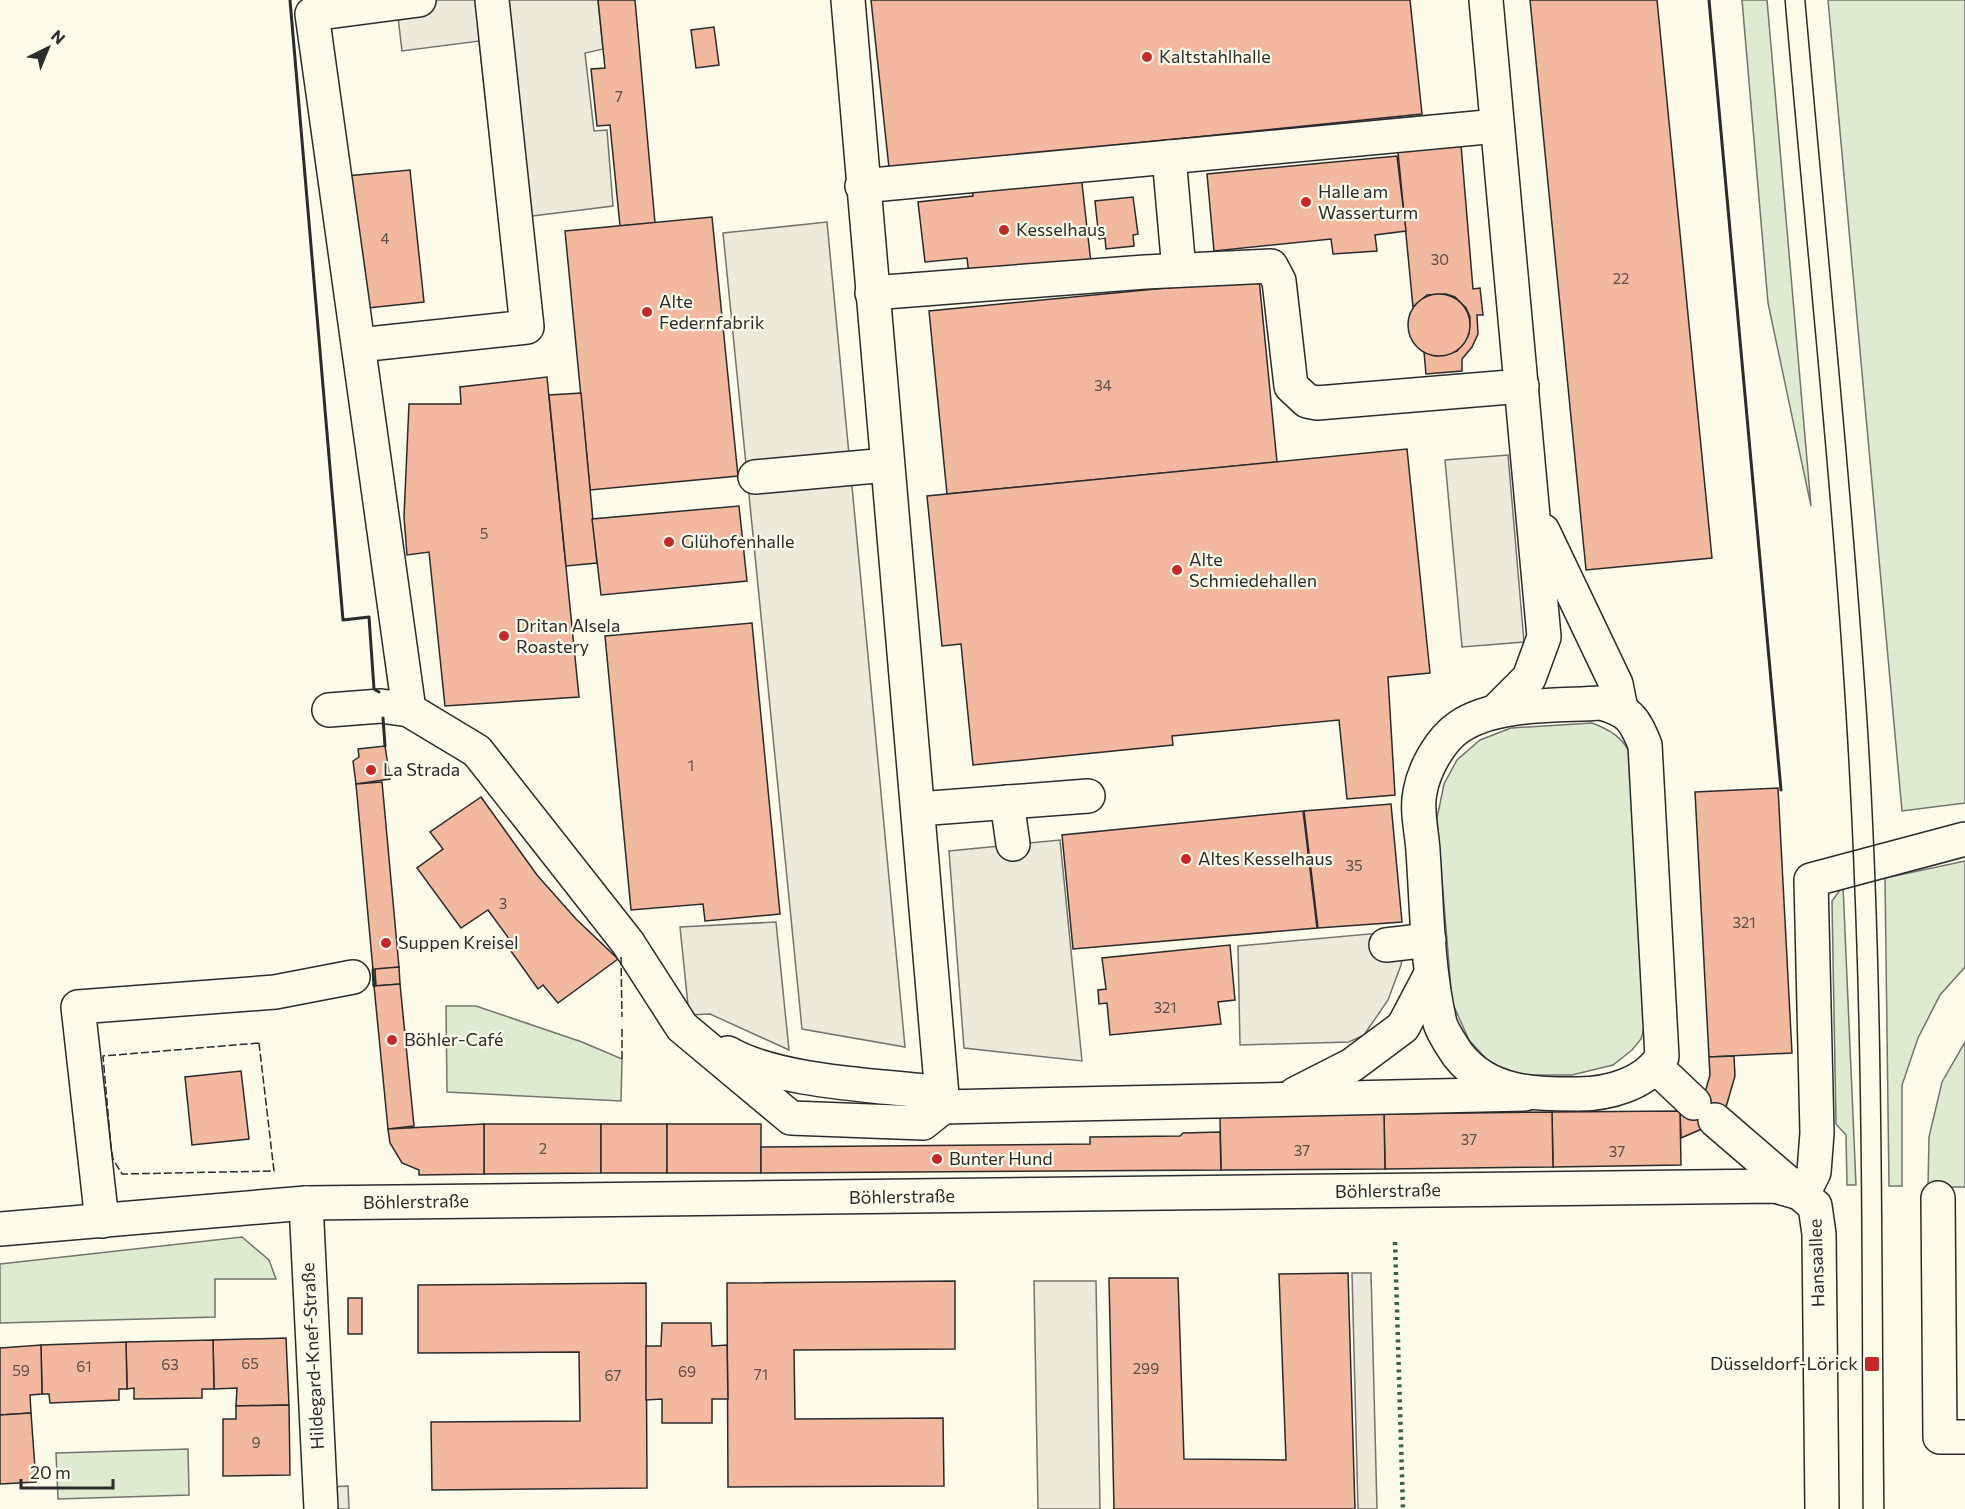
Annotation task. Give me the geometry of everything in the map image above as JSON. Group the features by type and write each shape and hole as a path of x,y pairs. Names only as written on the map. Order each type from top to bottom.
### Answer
{"street":[{"path":"409,710 312,14 419,0"},
{"path":"358,345 527,327 492,0"},
{"path":"329,710 381,706 409,710 477,751 628,943 682,1027 791,1118 923,1123 942,1100 862,186 848,0"},
{"path":"1486,0 1544,637 1529,678 1496,711"},
{"path":"862,186 1497,126"},
{"path":"1169,157 1179,270"},
{"path":"872,293 1179,270 1271,266 1276,271 1292,386 1307,401 1317,403 1522,386"},
{"path":"755,477 887,465"},
{"path":"1534,513 1616,684 1621,709"},
{"path":"682,1027 746,1063 790,1074 942,1100 1082,1102 1587,1094 1618,1088 1656,1067 1662,1057 1645,745 1636,722 1621,709 1601,703 1496,711 1459,727 1432,758 1419,793 1431,974 1441,1026 1459,1055 1485,1079 1525,1094"},
{"path":"918,809 1088,796"},
{"path":"1007,802 1013,844"},
{"name":"Hansaallee","path":"1821,1509 1819,1234 1815,1206 1803,1194 1814,1172 1817,1133 1811,880 1965,839"},
{"path":"1386,945 1429,940"},
{"path":"1282,1099 1316,1085 1352,1065 1403,1027 1431,974"},
{"path":"102,1221 78,1007 275,992 352,977"},
{"path":"1656,1067 1704,1112 1803,1194"},
{"name":"Böhlerstraße","path":"0,1229 306,1203 1775,1186 1803,1194"},
{"path":"1938,1198 1940,1437 1965,1437"},
{"name":"Hildegard-Knef-Straße","path":"306,1203 321,1509"}],"green space":[{"path":"1742,0 1767,0 1811,506 1768,303"},
{"path":"1828,0 1965,0 1965,803 1902,811"},
{"path":"1592,723 1621,740 1638,770 1651,1003 1641,1039 1632,1050 1613,1065 1572,1075 1522,1075 1490,1063 1469,1040 1452,1002 1437,818 1444,784 1457,760 1480,740 1511,728"},
{"path":"1965,861 1965,967 1940,995 1918,1038 1902,1085 1902,1186 1889,1186 1885,878"},
{"path":"1843,886 1856,1185 1847,1185 1846,1135 1836,1124 1832,901"},
{"path":"446,1006 476,1006 582,1042 622,1059 621,1101 447,1092"},
{"path":"1965,1042 1965,1187 1928,1187 1929,1137 1942,1082"},
{"path":"242,1237 269,1260 276,1279 215,1279 215,1317 0,1323 0,1264"},
{"path":"188,1449 189,1495 58,1499 56,1453"}],"shaded area":[{"path":"396,0 598,0 603,49 585,53 594,131 607,130 613,206 499,220 479,41 402,51"},
{"path":"827,222 905,1047 802,1029 723,233"},
{"path":"1508,455 1524,642 1462,647 1445,460"},
{"path":"1060,840 1082,1061 964,1048 949,851"},
{"path":"776,922 789,1050 710,1014 689,1015 680,927"},
{"path":"1402,931 1404,949 1401,965 1388,1000 1364,1035 1349,1042 1240,1045 1238,946"},
{"path":"1352,1273 1371,1273 1377,1509 1358,1509"},
{"path":"1034,1281 1096,1281 1100,1509 1038,1509"},
{"path":"348,1486 349,1509 331,1509 330,1487"}],"building":[{"path":"598,0 635,0 655,223 620,226 610,125 597,126 591,69 605,68"},
{"name":"Kaltstahlhalle","path":"871,0 1410,0 1422,114 889,168"},
{"path":"1530,0 1657,0 1712,558 1586,570"},
{"path":"714,27 719,65 696,68 691,30"},
{"path":"1461,145 1473,289 1480,288 1483,315 1477,315 1478,334 1472,347 1462,359 1462,371 1426,374 1424,352 1436,356 1457,351 1469,334 1470,317 1466,308 1455,297 1446,294 1427,295 1413,307 1398,152"},
{"name":"Halle am Wasserturm","path":"1397,156 1406,231 1375,235 1377,251 1333,254 1331,239 1214,251 1207,174"},
{"path":"410,170 424,302 359,309 346,176"},
{"name":"Kesselhaus","path":"1081,175 1091,263 969,275 967,258 925,262 918,202 973,196 972,187"},
{"path":"1133,197 1138,234 1133,235 1134,246 1106,249 1105,238 1099,239 1095,201"},
{"name":"Alte Federnfabrik","path":"712,217 738,476 590,490 565,231"},
{"path":"1259,279 1277,462 947,494 929,311"},
{"path":"1433,294 1445,294 1461,303 1468,313 1470,325 1468,337 1461,347 1445,356 1433,356 1422,351 1413,342 1408,331 1408,319 1413,308 1422,299"},
{"path":"547,377 579,697 445,706 429,552 407,555 404,517 409,404 461,404 460,387"},
{"path":"581,393 597,563 566,566 549,395"},
{"name":"Alte Schmiedehallen","path":"1407,449 1430,673 1388,677 1395,795 1347,799 1339,720 1172,736 1173,745 973,765 961,644 942,646 927,496"},
{"name":"Glühofenhalle","path":"739,506 747,581 601,595 592,519"},
{"path":"752,623 780,914 705,921 703,904 631,910 605,636"},
{"name":"La Strada","path":"385,746 390,779 356,784 353,761 359,757 358,749"},
{"path":"382,782 399,967 373,970 356,784"},
{"path":"1778,788 1792,1053 1709,1057 1695,792"},
{"path":"481,797 537,875 576,919 618,959 558,1003 543,985 538,989 508,947 513,944 488,910 461,928 417,868 443,849 430,832"},
{"path":"1391,804 1402,922 1318,928 1304,811"},
{"name":"Altes Kesselhaus","path":"1303,811 1317,928 1073,949 1062,835"},
{"path":"1230,945 1235,1000 1218,1002 1221,1024 1110,1035 1107,1003 1099,1004 1098,990 1106,989 1102,958"},
{"path":"399,967 400,984 376,986 375,969"},
{"path":"400,984 414,1126 388,1129 374,986"},
{"path":"1734,1056 1735,1076 1726,1107 1704,1128 1681,1138 1680,1111 1706,1089 1710,1075 1709,1057"},
{"path":"241,1071 249,1139 192,1145 185,1077"},
{"path":"1680,1111 1681,1165 1553,1167 1552,1112"},
{"path":"1552,1112 1553,1167 1385,1169 1384,1114"},
{"path":"1384,1114 1385,1169 1221,1170 1220,1116"},
{"path":"484,1124 601,1124 601,1173 484,1174"},
{"path":"484,1124 484,1174 419,1175 419,1170 402,1163 390,1143 388,1129"},
{"path":"601,1124 667,1124 667,1173 601,1173"},
{"path":"667,1124 761,1124 761,1173 667,1173"},
{"path":"1220,1132 1221,1170 761,1173 761,1147 1090,1144 1090,1137 1180,1136 1183,1133"},
{"path":"1348,1273 1355,1509 1114,1509 1109,1278 1178,1278 1184,1459 1286,1460 1279,1274"},
{"path":"955,1281 955,1349 794,1350 795,1419 943,1418 944,1486 728,1487 727,1283"},
{"path":"646,1283 647,1488 432,1490 431,1422 580,1421 579,1352 418,1353 418,1285"},
{"path":"348,1298 362,1298 362,1334 348,1334"},
{"path":"662,1323 711,1323 712,1346 727,1345 728,1399 712,1399 712,1423 662,1423 662,1399 646,1400 646,1346 661,1346"},
{"path":"286,1338 289,1405 236,1406 237,1388 214,1389 213,1340"},
{"path":"213,1340 214,1389 202,1389 202,1398 134,1399 134,1388 127,1389 126,1342"},
{"path":"126,1342 127,1389 119,1389 119,1400 50,1403 49,1394 42,1394 41,1345"},
{"path":"41,1345 42,1394 30,1395 31,1413 0,1415 0,1348"},
{"path":"289,1405 290,1475 223,1476 223,1419 236,1419 236,1406"},
{"path":"31,1413 36,1482 0,1484 0,1415"}],"tram line":[{"path":"1785,0 1825,435 1849,762 1859,1030 1862,1190 1863,1509"},
{"path":"1805,0 1854,539 1867,719 1879,1015 1884,1509"}],"hedge":[{"path":"1395,1242 1403,1509"}],"fence":[{"path":"621,957 622,1017"},
{"path":"622,1028 622,1059"},
{"path":"259,1043 274,1171 122,1174 113,1159 111,1147 103,1056 259,1043"}],"wall":[{"path":"290,0 343,620 369,617 374,689 379,692"},
{"path":"1709,0 1781,790"},
{"path":"383,718 385,746"},
{"path":"373,970 374,986"}],"place":[{"name":"Kaltstahlhalle","path":"1147,57"},
{"name":"Halle am Wasserturm","path":"1306,202"},
{"name":"Kesselhaus","path":"1004,230"},
{"name":"Alte Federnfabrik","path":"647,312"},
{"name":"Glühofenhalle","path":"669,542"},
{"name":"Alte Schmiedehallen","path":"1177,570"},
{"name":"Dritan Alsela Roastery","path":"504,636"},
{"name":"La Strada","path":"371,770"},
{"name":"Altes Kesselhaus","path":"1186,859"},
{"name":"Suppen Kreisel","path":"386,943"},
{"name":"Böhler-Café","path":"392,1040"},
{"name":"Bunter Hund","path":"937,1159"},
{"name":"Düsseldorf-Lörick","path":"1872,1364"}]}
